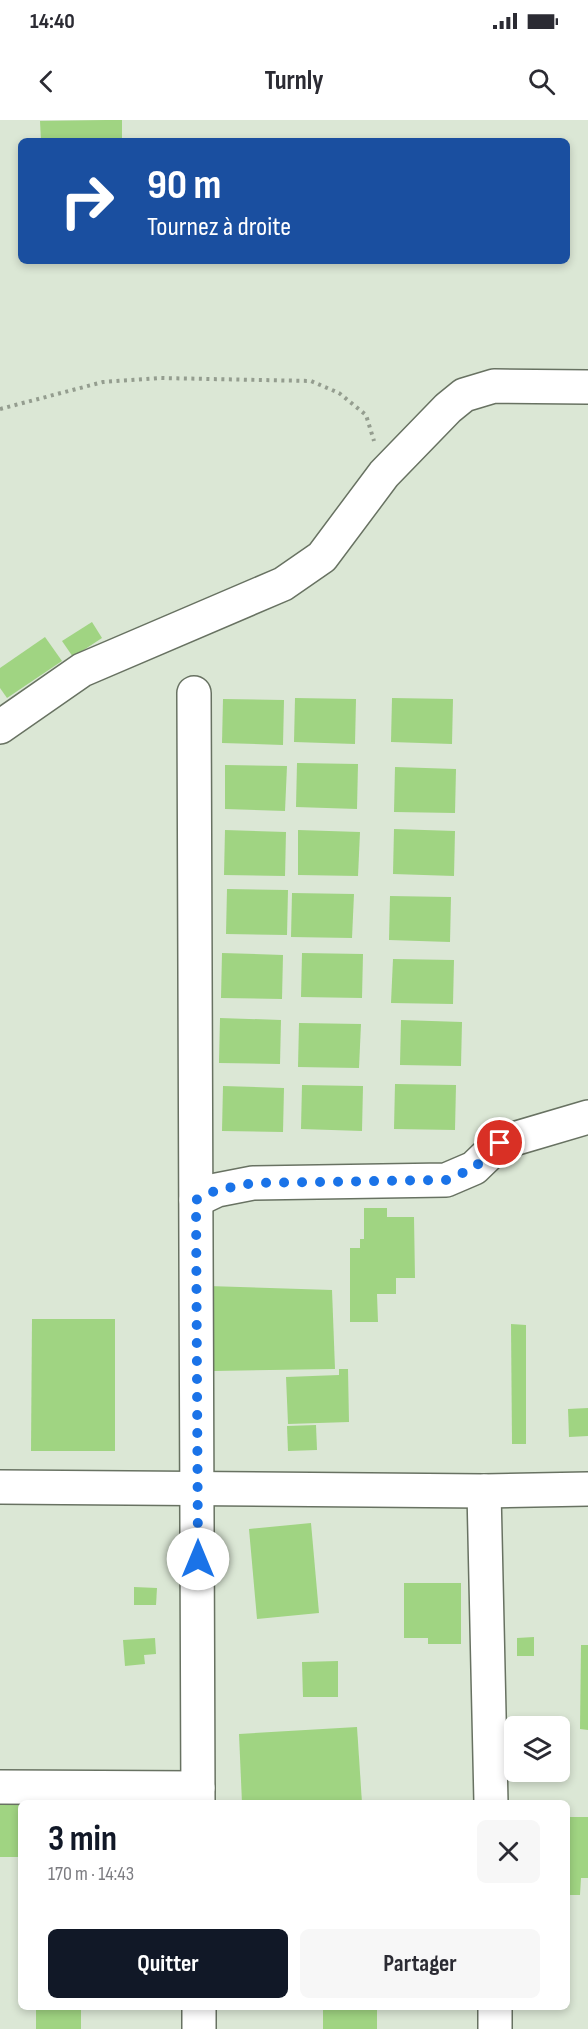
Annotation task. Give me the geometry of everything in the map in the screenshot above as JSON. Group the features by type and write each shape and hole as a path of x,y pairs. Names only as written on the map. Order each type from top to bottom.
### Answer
{"street":[{"path":"0,727 82,670 283,584 322,557 384,474 448,408 464,395 494,386 588,387"},
{"path":"0,1787 198,1795 194,693"},
{"path":"196,1200 217,1190 253,1183 446,1180 474,1168 500,1143 588,1117"},
{"path":"0,1487 484,1491 588,1489"},
{"path":"484,1491 491,1800"},
{"path":"199,2010 199,2029"},
{"path":"495,2010 495,2029"}],"path":[{"path":"0,410 103,382 160,378 311,381 339,393 366,416 384,474"}],"building":[{"path":"122,120 122,138 41,138 40,121"},
{"path":"92,622 102,638 73,657 62,641"},
{"path":"45,637 62,661 7,698 0,688 0,668"},
{"path":"295,698 356,699 355,744 294,742"},
{"path":"392,698 453,699 452,744 391,742"},
{"path":"223,699 284,700 283,745 222,743"},
{"path":"297,763 358,764 357,809 296,807"},
{"path":"225,765 287,766 285,811 225,809"},
{"path":"395,767 456,769 455,813 394,812"},
{"path":"394,829 455,831 454,876 393,874"},
{"path":"225,830 286,832 285,876 224,875"},
{"path":"298,830 360,832 358,876 298,875"},
{"path":"227,889 288,890 287,935 226,934"},
{"path":"292,893 354,894 352,938 291,937"},
{"path":"390,896 451,897 450,942 389,940"},
{"path":"222,953 283,955 282,999 221,998"},
{"path":"302,953 363,954 362,998 301,997"},
{"path":"393,959 454,960 453,1004 391,1003"},
{"path":"220,1018 281,1020 280,1064 219,1063"},
{"path":"401,1020 462,1022 461,1066 400,1065"},
{"path":"299,1023 361,1024 359,1068 298,1067"},
{"path":"395,1084 456,1085 455,1130 394,1129"},
{"path":"302,1085 363,1086 362,1131 301,1129"},
{"path":"223,1086 284,1088 283,1132 222,1131"},
{"path":"364,1208 387,1208 387,1217 414,1217 415,1278 396,1278 396,1294 377,1294 378,1322 350,1322 350,1248 360,1248 360,1239 364,1239"},
{"path":"208,1286 332,1290 335,1369 214,1371"},
{"path":"32,1319 115,1319 115,1451 31,1451"},
{"path":"511,1324 526,1325 526,1444 512,1444"},
{"path":"339,1369 348,1369 349,1422 288,1424 286,1377 339,1375"},
{"path":"588,1408 588,1436 569,1437 568,1409"},
{"path":"316,1425 317,1450 288,1451 287,1426"},
{"path":"311,1523 319,1613 257,1619 249,1529"},
{"path":"404,1583 461,1583 461,1644 428,1644 428,1638 404,1638"},
{"path":"134,1587 157,1588 156,1605 134,1605"},
{"path":"534,1637 534,1656 517,1656 517,1638"},
{"path":"155,1638 156,1654 144,1655 145,1664 125,1666 123,1640"},
{"path":"581,1645 588,1645 588,1730 580,1729"},
{"path":"338,1661 338,1697 303,1697 302,1662"},
{"path":"357,1727 362,1800 242,1800 239,1734"},
{"path":"0,1801 18,1801 18,1857 0,1857"},
{"path":"570,1817 588,1817 588,1878 581,1878 580,1895 570,1895"},
{"path":"36,2010 81,2010 81,2029 36,2029"},
{"path":"323,2010 377,2010 377,2029 323,2029"}],"route":[{"path":"198,1559 196,1200 217,1190 253,1183 446,1180 474,1168 500,1143"}]}
